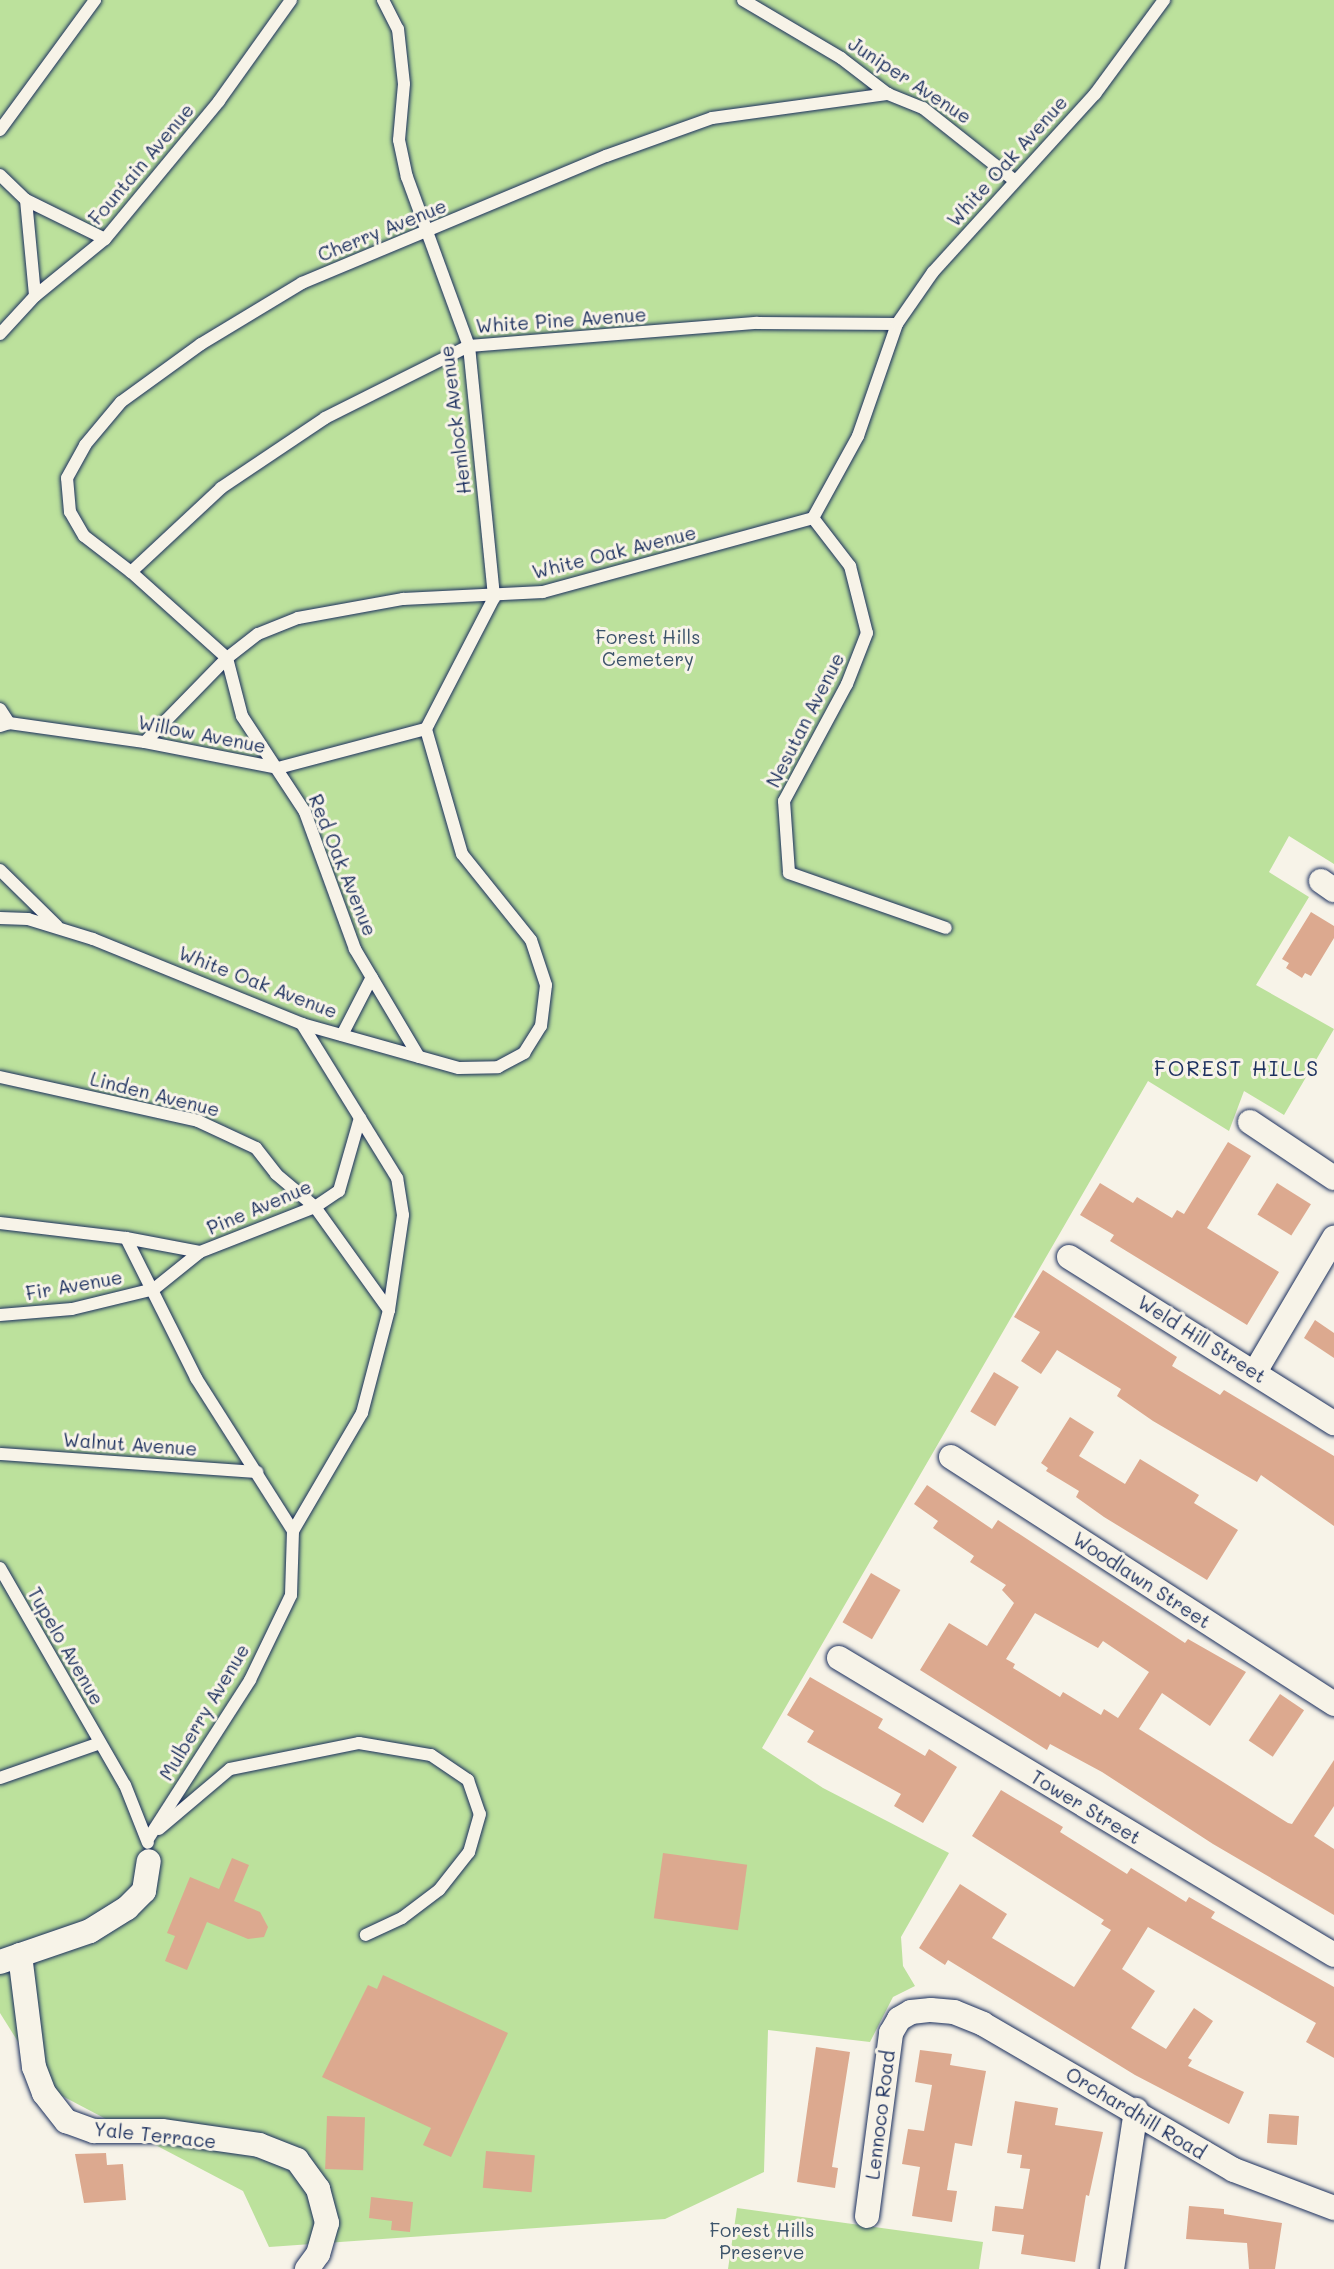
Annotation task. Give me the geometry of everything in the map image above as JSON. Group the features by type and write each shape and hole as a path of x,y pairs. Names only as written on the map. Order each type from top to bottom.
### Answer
{"street":[{"path":"1250,1122 1334,1178"},
{"path":"1255,1372 1334,1238"},
{"name":"Weld Hill Street","path":"1069,1257 1334,1423"},
{"name":"Woodlawn Street","path":"951,1457 1334,1704"},
{"name":"Tower Street","path":"839,1658 1334,1955"},
{"path":"10,1958 90,1931 127,1909 144,1891 148,1850"},
{"name":"Yale Terrace","path":"10,1958 34,2067 44,2093 66,2122 94,2131 162,2132 259,2145 297,2160 318,2189 327,2223 318,2254 307,2269"},
{"name":"Orchardhill Road","path":"943,2011 984,2024 1136,2110 1234,2171 1334,2208"},
{"name":"Lennoco Road","path":"867,2216 891,2034 899,2019 911,2012 943,2011"},
{"path":"1112,2269 1136,2110"}],"lane":[{"path":"0,130 95,0"},
{"name":"Fountain Avenue","path":"0,334 35,296 105,239 219,101 291,0"},
{"name":"Hemlock Avenue","path":"383,0 398,29 404,84 399,140 428,233 469,346 494,598"},
{"name":"Juniper Avenue","path":"743,0 841,58 888,94 923,108 961,134 1014,180"},
{"name":"White Oak Avenue","path":"145,742 227,658 258,634 298,618 403,599 494,598 543,592 813,518 858,436 897,324 933,272 1095,94 1164,0"},
{"name":"Cherry Avenue","path":"131,572 84,536 70,512 67,478 85,445 121,402 201,344 302,283 428,233 606,156 712,118 888,94"},
{"path":"0,175 26,200 105,239"},
{"path":"26,200 35,296"},
{"name":"White Pine Avenue","path":"131,572 221,488 325,418 469,346 757,323 897,324"},
{"name":"Nesutan Avenue","path":"813,518 850,566 867,633 847,684 785,801 789,873 946,928"},
{"path":"131,572 227,658"},
{"path":"426,729 494,598"},
{"name":"Red Oak Avenue","path":"227,658 242,716 305,812 355,949 419,1057"},
{"name":"Willow Avenue","path":"0,709 5,725 145,742 278,768 426,729"},
{"name":"White Oak Avenue","path":"0,918 28,919 60,929 260,1004 302,1024 459,1068 498,1067 524,1053 541,1026 546,985 531,940 462,854 426,729"},
{"name":"White Oak Avenue","path":"0,870 60,929"},
{"path":"342,1035 372,976"},
{"name":"Mulberry Avenue","path":"148,1850 250,1680 291,1595 293,1531 362,1413 389,1310 403,1215 397,1178 302,1024"},
{"name":"Linden Avenue","path":"0,1077 198,1121 256,1148 276,1174 315,1207 389,1310"},
{"name":"Pine Avenue","path":"154,1289 200,1252 315,1207 339,1191 359,1118"},
{"name":"Pine Avenue","path":"0,1223 126,1238 200,1252"},
{"path":"126,1238 154,1289 196,1378 293,1531"},
{"name":"Fir Avenue","path":"0,1315 72,1309 154,1289"},
{"name":"Walnut Avenue","path":"0,1454 257,1472"},
{"name":"Tupelo Avenue","path":"0,1568 125,1785 148,1850"},
{"path":"0,1778 100,1743"},
{"path":"148,1850 230,1769 359,1743 431,1755 468,1780 480,1814 469,1852 439,1890 402,1918 366,1935"}],"green space":[{"name":"Forest Hills Cemetery","path":"0,0 1334,0 1334,864 1289,836 1269,872 1309,897 1256,985 1334,1029 1284,1115 1244,1091 1229,1131 1148,1081 762,1748 823,1788 949,1853 901,1937 903,1966 915,1986 893,1997 870,2042 768,2030 764,2172 665,2219 269,2247 243,2191 47,2088 0,2013"},
{"name":"Forest Hills Preserve","path":"737,2208 983,2242 979,2269 728,2269"}],"building":[{"path":"1311,912 1334,926 1334,938 1311,976 1305,973 1302,978 1286,968 1289,963 1282,959"},
{"path":"1228,1142 1251,1156 1207,1228 1279,1272 1247,1325 1110,1241 1114,1235 1080,1215 1100,1183 1133,1203 1137,1197 1172,1218 1177,1210 1184,1214"},
{"path":"1277,1183 1311,1204 1291,1236 1257,1214"},
{"path":"1043,1270 1177,1357 1172,1366 1220,1395 1224,1390 1334,1456 1334,1526 1261,1475 1257,1482 1153,1421 1117,1396 1121,1389 1057,1350 1041,1374 1021,1361 1040,1332 1014,1317"},
{"path":"1315,1320 1334,1333 1334,1358 1304,1338"},
{"path":"994,1372 1019,1387 995,1426 970,1411"},
{"path":"1070,1417 1094,1432 1079,1456 1125,1484 1140,1459 1199,1495 1194,1503 1238,1530 1207,1580 1104,1517 1076,1497 1079,1491 1046,1471 1048,1468 1041,1463"},
{"path":"927,1485 992,1529 998,1520 1185,1643 1188,1639 1246,1672 1210,1726 1162,1693 1139,1729 1292,1824 1334,1760 1334,1806 1314,1836 1334,1849 1334,1915 1213,1844 1102,1772 1050,1744 1047,1750 920,1670 949,1623 987,1646 1014,1603 1002,1590 1006,1585 970,1562 974,1556 933,1528 938,1521 914,1504","holes":["1035,1613 1098,1648 1103,1641 1149,1672 1118,1718 1104,1709 1101,1715 1063,1692 1060,1697 1013,1668 1015,1664 1006,1659"]},
{"path":"871,1573 900,1590 872,1639 842,1622"},
{"path":"810,1677 883,1719 878,1728 925,1756 929,1749 957,1767 923,1823 894,1806 901,1794 807,1742 814,1731 787,1715"},
{"path":"1280,1694 1304,1710 1273,1757 1249,1740"},
{"path":"1001,1790 1063,1827 1060,1832 1127,1874 1131,1868 1186,1902 1189,1897 1215,1912 1211,1918 1334,1987 1334,2058 1306,2042 1316,2023 1148,1927 1122,1969 1155,1991 1131,2028 1166,2049 1194,2008 1213,2021 1188,2058 1192,2060 1188,2066 1244,2092 1229,2124 1135,2075 948,1960 945,1965 919,1948 960,1884 1007,1914 992,1938 1074,1987 1111,1930 1101,1924 1104,1920 972,1836"},
{"path":"663,1853 747,1865 738,1930 654,1918"},
{"path":"232,1858 249,1865 234,1901 260,1912 268,1927 264,1937 248,1939 207,1922 187,1970 165,1961 175,1936 167,1933 190,1877 219,1889"},
{"path":"383,1975 508,2033 451,2157 423,2145 431,2128 322,2077 368,1985 377,1989"},
{"path":"816,2047 850,2052 832,2167 838,2168 835,2188 797,2182"},
{"path":"920,2050 952,2054 950,2065 986,2071 972,2146 955,2143 947,2190 957,2191 952,2222 912,2216 920,2167 902,2164 908,2129 924,2131 932,2085 915,2082"},
{"path":"1015,2101 1058,2108 1055,2125 1103,2132 1089,2196 1086,2195 1075,2262 1021,2254 1024,2235 992,2231 995,2206 1023,2209 1030,2169 1020,2168 1022,2155 1007,2153"},
{"path":"1269,2114 1299,2116 1297,2145 1267,2143"},
{"path":"327,2116 365,2117 363,2170 325,2169"},
{"path":"486,2151 535,2155 532,2192 483,2188"},
{"path":"106,2153 107,2165 123,2164 126,2200 84,2203 75,2154"},
{"path":"371,2197 413,2202 410,2232 391,2230 392,2221 369,2218"},
{"path":"1189,2206 1224,2209 1224,2214 1282,2223 1275,2269 1249,2269 1247,2243 1186,2239"}],"district":[{"name":"FOREST HILLS","path":"1237,1068"}]}
